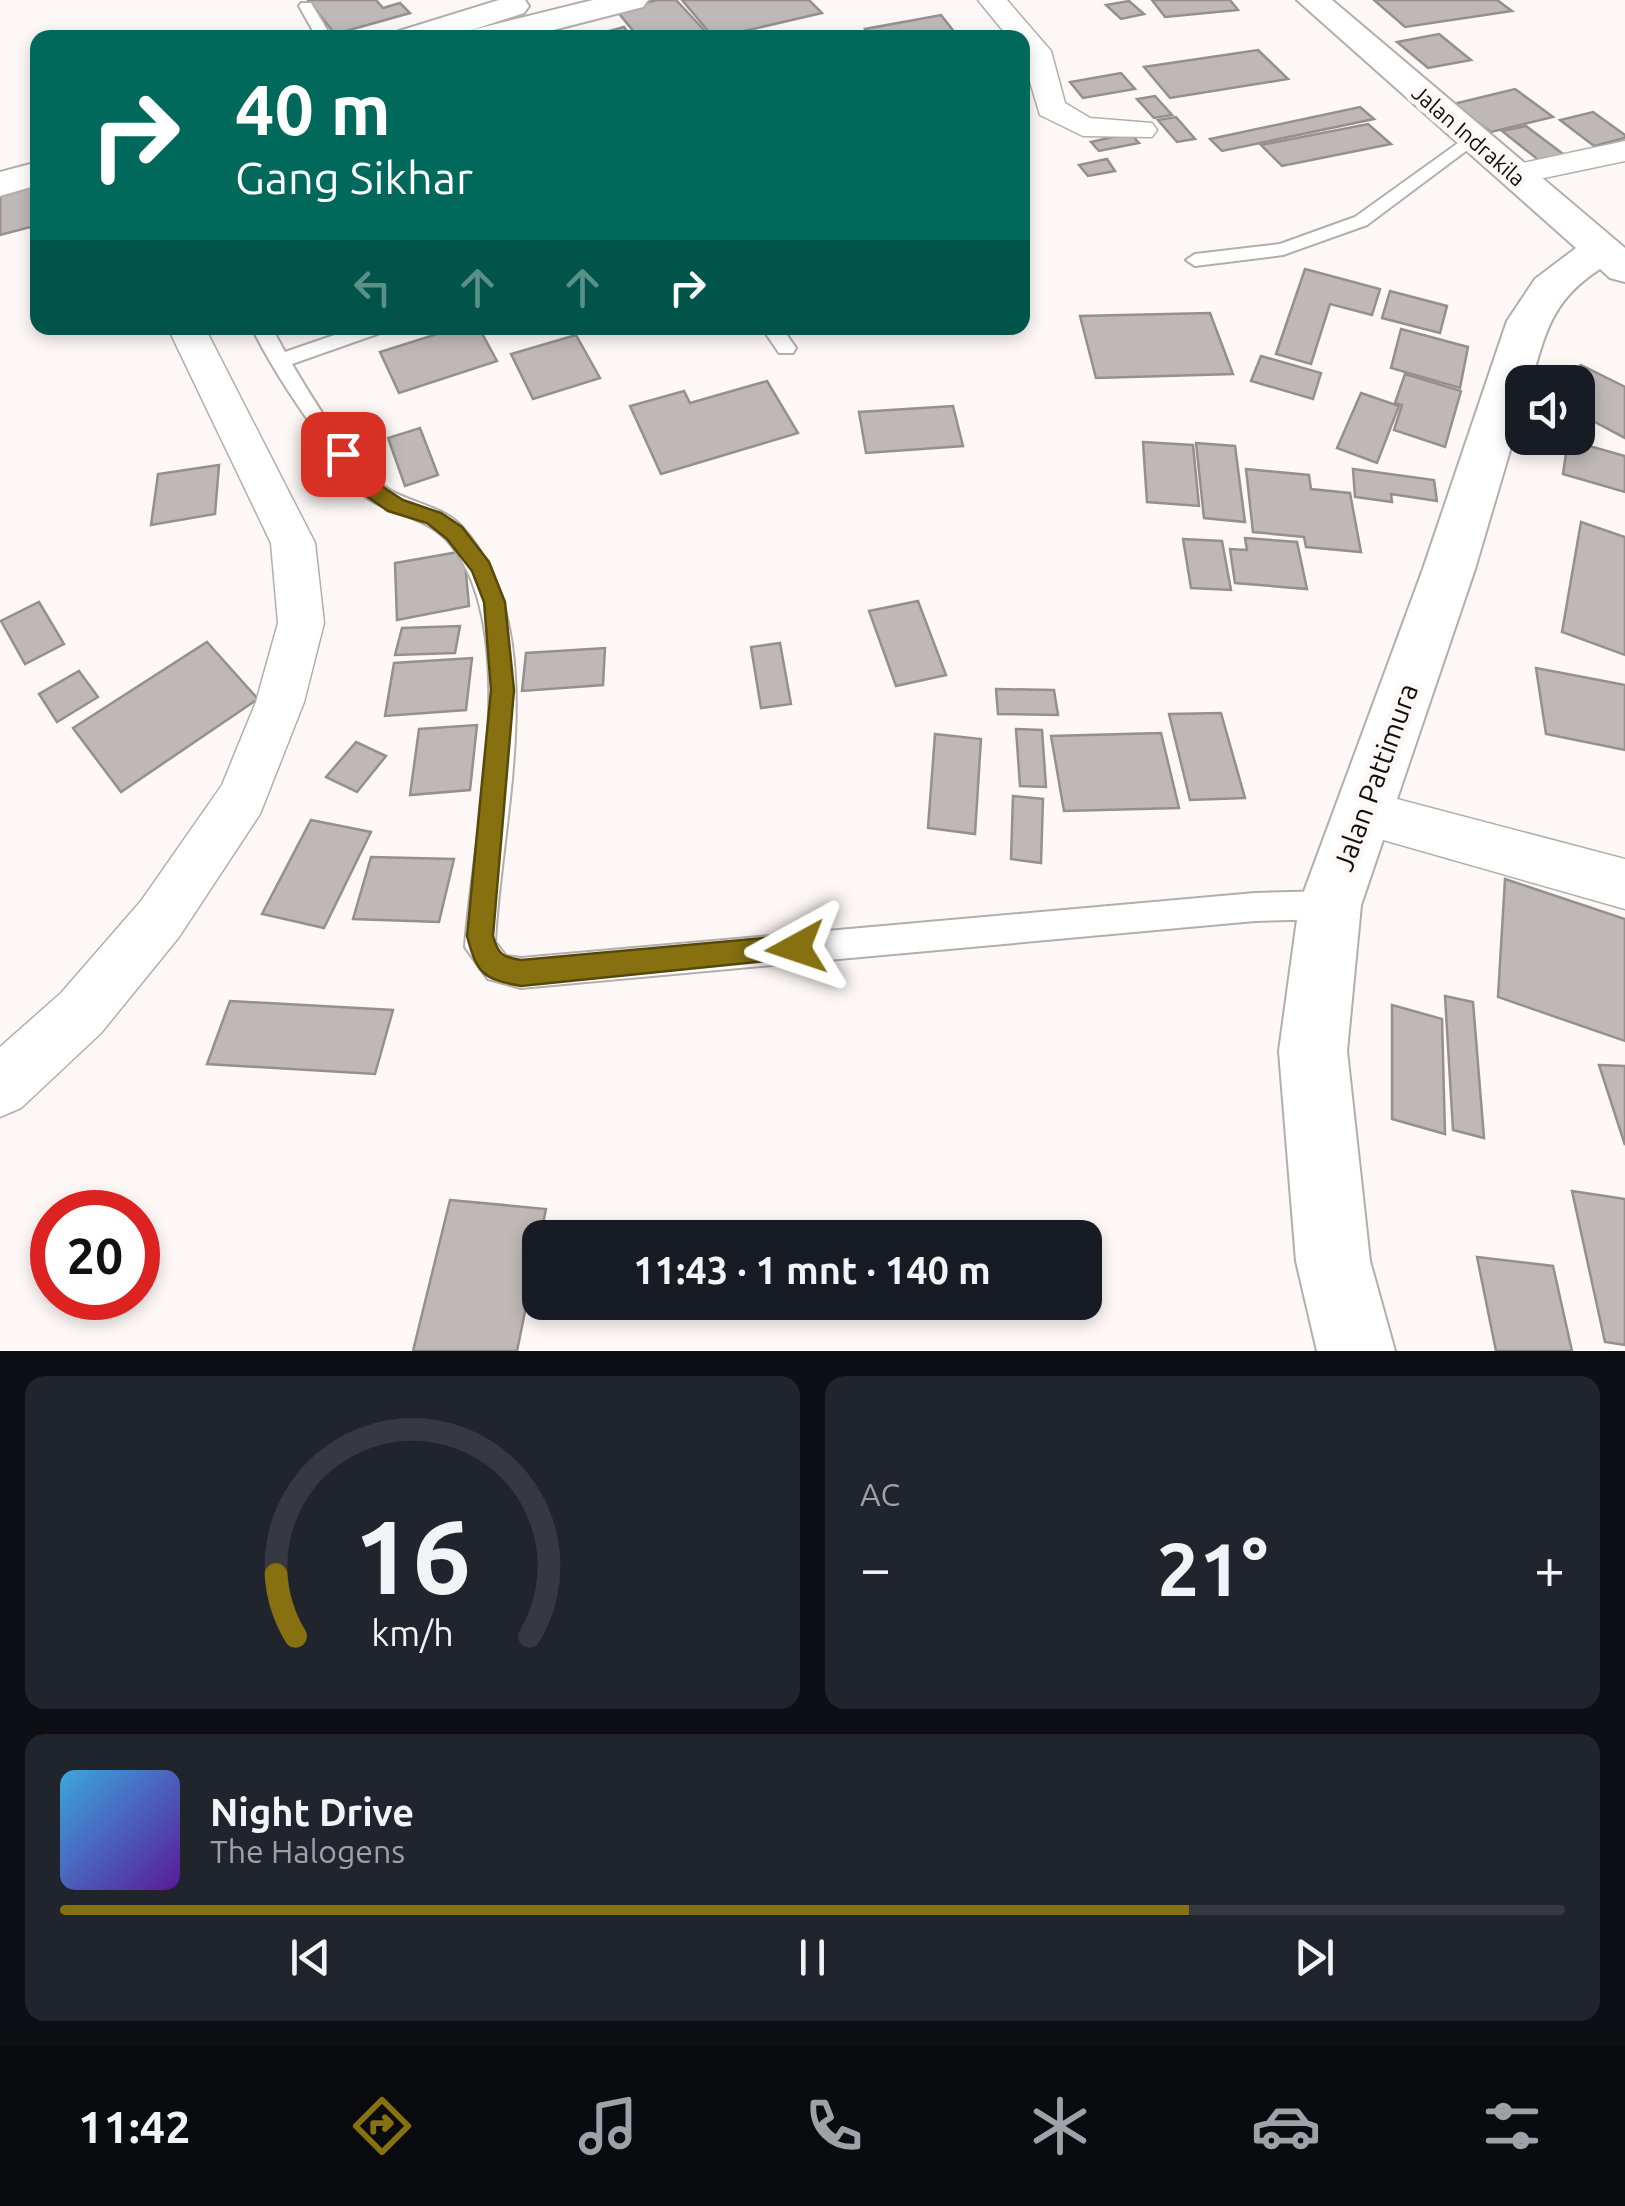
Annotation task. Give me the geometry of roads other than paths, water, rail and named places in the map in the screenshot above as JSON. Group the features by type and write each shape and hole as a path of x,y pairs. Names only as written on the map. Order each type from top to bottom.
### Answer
{"main road":[{"path":"468,30 540,20 632,0"},
{"name":"Jalan Indrakila","path":"1312,0 1613,259"},
{"path":"507,30 540,20"},
{"path":"0,162 30,154"},
{"path":"0,184 30,176"},
{"name":"Jalan Pattimura","path":"1356,1351 1334,1261 1313,1052 1330,905 1449,569 1528,321 1542,294 1555,280 1613,259"}],"street":[{"path":"992,0 1018,30"},
{"path":"1030,44 1036,51 1051,108 1082,127 1140,130"},
{"path":"1516,174 1625,151"},
{"path":"0,1087 81,1013 160,920 242,798 280,702 300,623 293,543 189,335"},
{"path":"1362,813 1625,884"}],"lane":[{"path":"306,6 320,30"},
{"path":"1195,260 1283,249 1362,221 1472,138"},
{"path":"265,335 278,362 365,485 396,506 434,518 454,533 481,568 494,602 503,690 480,946 498,969 521,973 1254,907 1330,905"},
{"path":"278,362 353,335"},
{"path":"777,335 786,348"}]}
